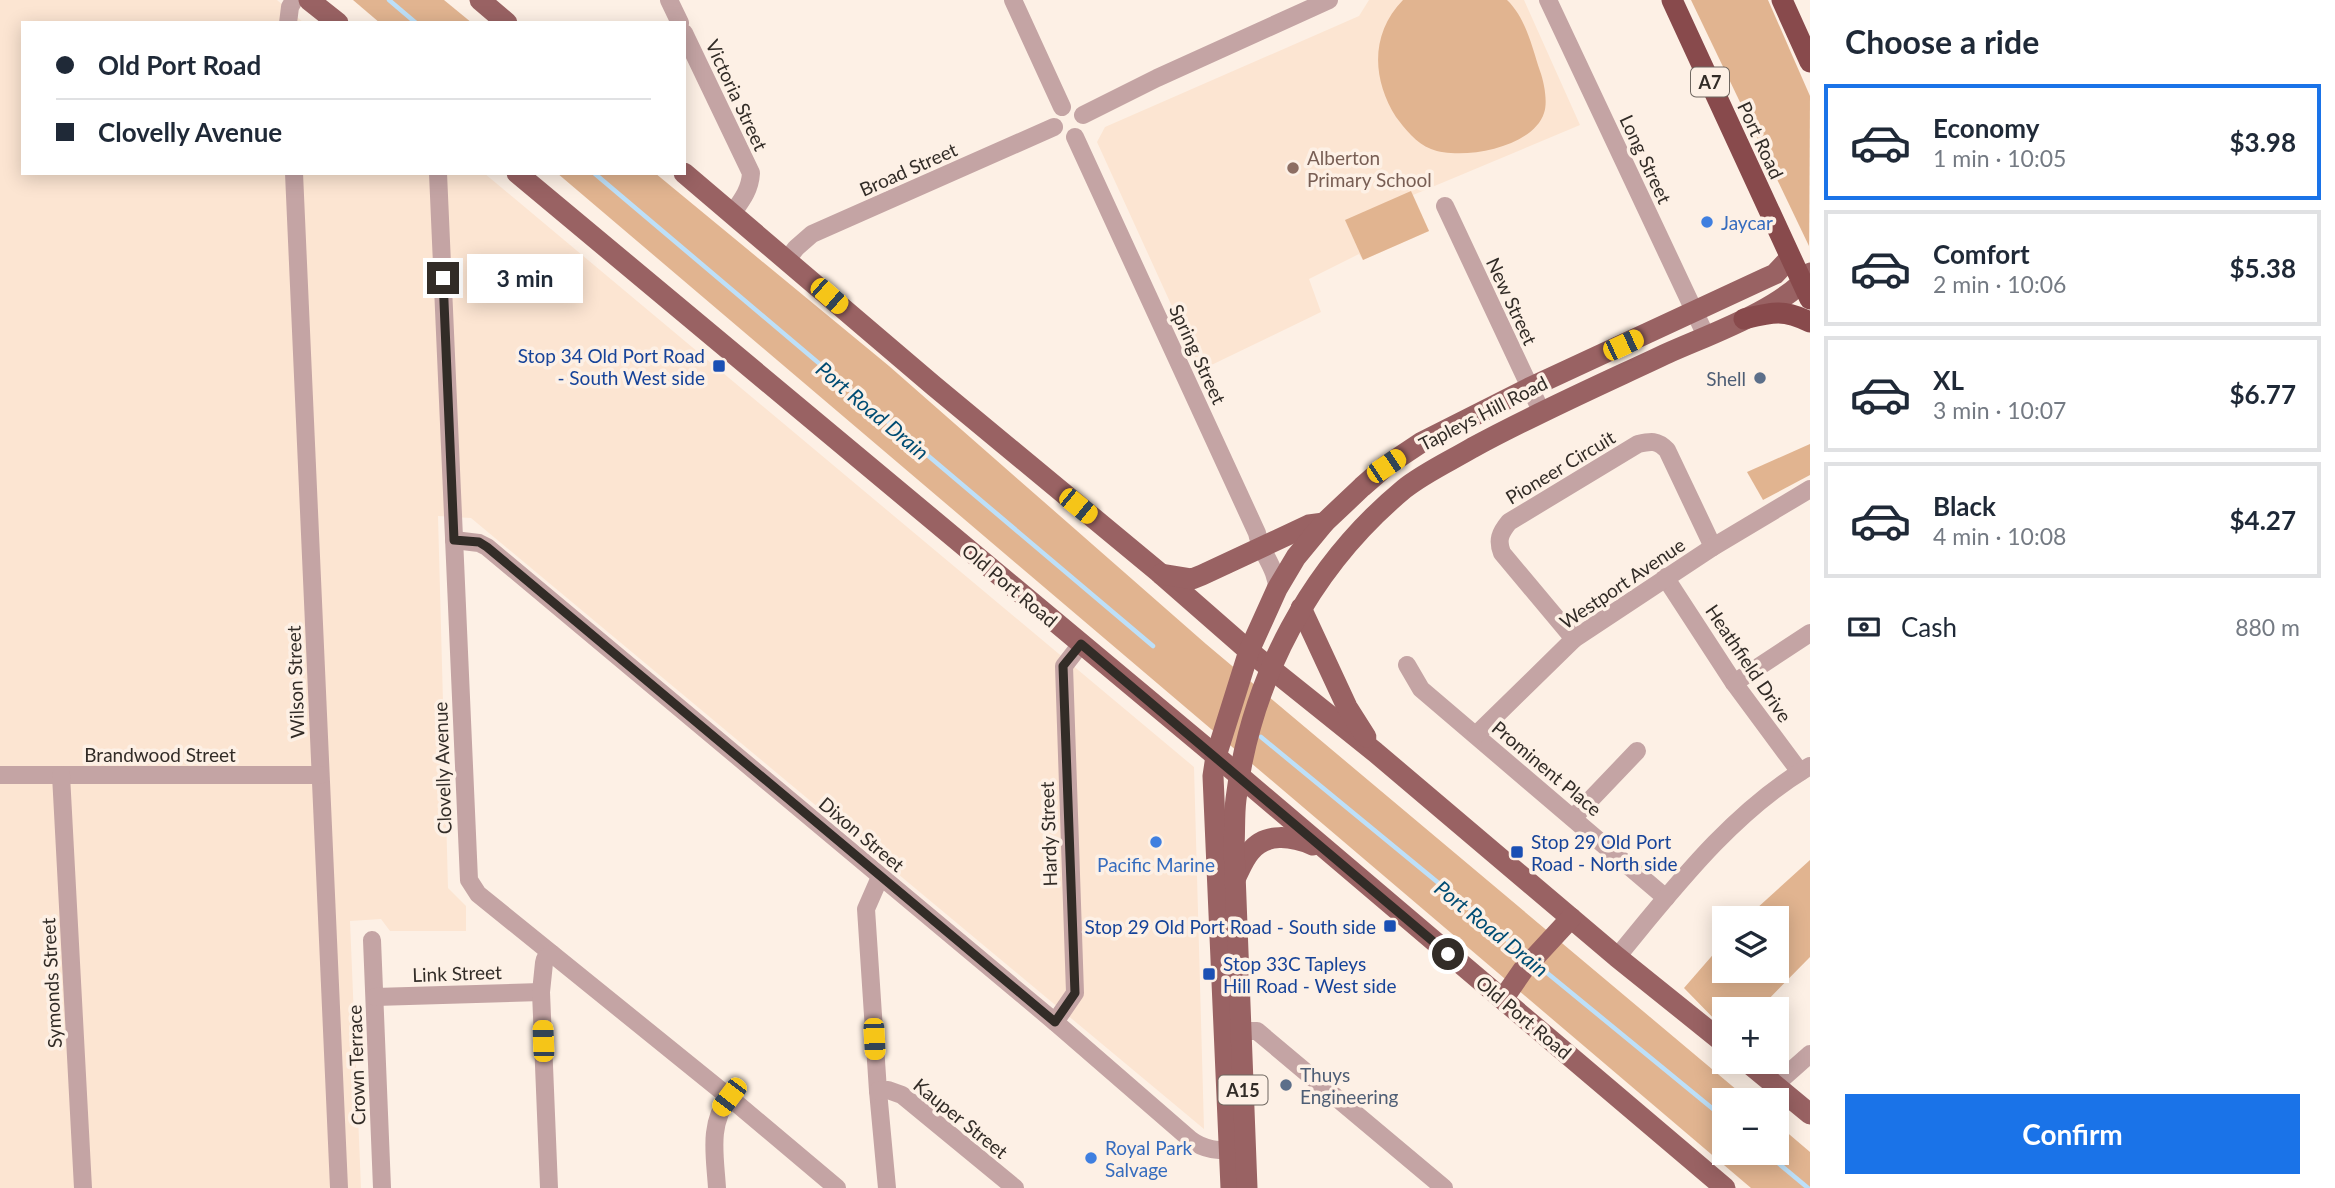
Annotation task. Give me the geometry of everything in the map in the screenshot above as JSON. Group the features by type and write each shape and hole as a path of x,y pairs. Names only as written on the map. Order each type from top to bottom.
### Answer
{"highway":[{"name":"Port Road","path":"1672,0 1790,258 1808,285"},
{"path":"1782,0 1803,29 1810,62"},
{"path":"1744,319 1775,311 1790,313 1810,323"}],"main road":[{"path":"309,0 335,21"},
{"path":"480,0 505,21"},
{"name":"Old Port Road","path":"519,175 1216,756 1503,999 1717,1186"},
{"path":"686,175 934,386 1161,574 1248,652 1376,752 1617,957 1712,1033"},
{"name":"Tapleys Hill Road","path":"1248,652 1277,589 1296,558 1324,523 1386,466 1422,442 1529,388 1775,274 1790,258"},
{"name":"Tapleys Hill Road","path":"1270,668 1301,608 1340,554 1405,488 1443,464 1542,413 1744,319 1808,285"},
{"path":"1161,574 1192,579 1308,525 1324,523"},
{"path":"1301,608 1347,707 1376,752"},
{"name":"A15","path":"1231,1188 1237,1150 1233,1031 1212,786 1216,756 1248,652"},
{"name":"A15","path":"1233,1031 1236,800 1250,724 1270,668"},
{"path":"1236,877 1250,852 1261,842 1272,838 1284,836 1324,849"},
{"path":"1503,999 1543,946 1571,918"},
{"path":"1762,1074 1810,1114"},
{"name":"A15","path":"1237,1150 1247,1188"}],"street":[{"path":"288,21 294,0"},
{"path":"669,0 679,21"},
{"path":"1013,0 1062,107"},
{"path":"1083,115 1157,78 1329,0"},
{"name":"Long Street","path":"1548,0 1706,335"},
{"name":"Victoria Street","path":"686,37 751,173 747,193 732,214"},
{"path":"1073,106 1083,115 1085,125 1075,136 1065,137 1054,127 1055,115 1062,107 1073,106"},
{"name":"Broad Street","path":"787,260 812,234 1054,127"},
{"name":"Spring Street","path":"1075,136 1257,533 1260,548 1273,569 1277,589"},
{"name":"Wilson Street","path":"294,175 339,1188"},
{"name":"Clovelly Avenue","path":"438,175 469,880 478,894 838,1188"},
{"name":"New Street","path":"1445,206 1542,413"},
{"name":"Pioneer Circuit","path":"1574,639 1502,553 1498,543 1501,532 1509,522 1638,443 1651,441 1661,444 1667,450 1713,547"},
{"name":"Westport Avenue","path":"1476,735 1574,639 1713,547 1808,496"},
{"name":"Dixon Street","path":"454,540 479,542 487,547 1055,1022 1201,1148 1237,1150"},
{"name":"Heathfield Drive","path":"1665,577 1734,683 1805,769"},
{"path":"1734,683 1810,633"},
{"name":"Hardy Street","path":"1055,1022 1075,993 1063,666 1081,644"},
{"name":"Prominent Place","path":"1407,664 1421,689 1666,898"},
{"path":"1573,818 1637,751"},
{"path":"1617,957 1712,846 1753,808 1805,769"},
{"name":"Brandwood Street","path":"0,775 320,775"},
{"name":"Symonds Street","path":"61,775 83,1188"},
{"path":"880,877 866,909 887,1188"},
{"name":"Crown Terrace","path":"372,940 382,1188"},
{"path":"549,1188 541,992 545,959 552,954"},
{"name":"Link Street","path":"375,997 541,992"},
{"path":"1233,1031 1258,1031 1444,1188"},
{"path":"1775,1085 1810,1054"},
{"name":"Kauper Street","path":"878,1091 888,1090 902,1095 1015,1188"},
{"path":"717,1188 714,1127 720,1108 729,1097"},
{"path":"1420,1168 1420,1188"}],"shaded area":[{"path":"0,0 277,0 302,21 21,21 21,175 486,175 1194,767 1204,1129 471,518 438,516 448,888 466,906 466,931 390,931 381,919 350,921 361,1188 0,1188"},
{"path":"353,0 444,0 470,21 378,21"},
{"name":"Alberton Primary School","path":"1369,0 1524,0 1580,125 1413,195 1429,231 1363,260 1359,254 1309,279 1321,312 1201,370 1097,142 1105,127 1359,16"},
{"path":"1403,0 1507,0 1524,24 1543,81 1545,108 1537,125 1511,143 1477,152 1444,152 1431,149 1411,135 1388,102 1382,87 1378,57 1385,27"},
{"path":"1691,0 1768,0 1810,96 1809,246"},
{"path":"559,175 657,175 889,366 1206,644 1712,1069 1712,1074 1718,1074 1735,1088 1712,1088 1712,1155"},
{"path":"1411,191 1429,231 1363,260 1345,220"},
{"path":"1810,444 1810,475 1763,500 1747,472"},
{"path":"1810,860 1810,957 1789,978 1789,906 1759,906"},
{"path":"1712,956 1712,983 1784,983 1771,997 1712,997 1712,1017 1684,988"},
{"path":"1789,1134 1810,1152 1810,1188 1751,1188 1724,1165 1789,1165"}],"waterway":[{"name":"Port Road Drain","path":"389,0 414,21"},
{"name":"Port Road Drain","path":"596,175 1153,646"},
{"name":"Port Road Drain","path":"1261,737 1526,955"},
{"name":"Port Road Drain","path":"1535,963 1712,1108"},
{"name":"Port Road Drain","path":"1780,1165 1808,1188"}],"place":[{"name":"Alberton Primary School","path":"1293,168"},
{"name":"Jaycar","path":"1707,222"},
{"name":"Stop 34 Old Port Road - South West side","path":"719,366"},
{"name":"Shell","path":"1760,378"},
{"name":"Pacific Marine","path":"1156,842"},
{"name":"Stop 29 Old Port Road - North side","path":"1517,852"},
{"name":"Stop 29 Old Port Road - South side","path":"1390,926"},
{"name":"Stop 33C Tapleys Hill Road - West side","path":"1209,974"},
{"name":"Thuys Engineering","path":"1286,1085"},
{"name":"Royal Park Salvage","path":"1091,1158"}],"route":[{"path":"443,278 454,540 479,542 487,547 1055,1022 1075,993 1063,666 1081,644 1448,954"}]}
